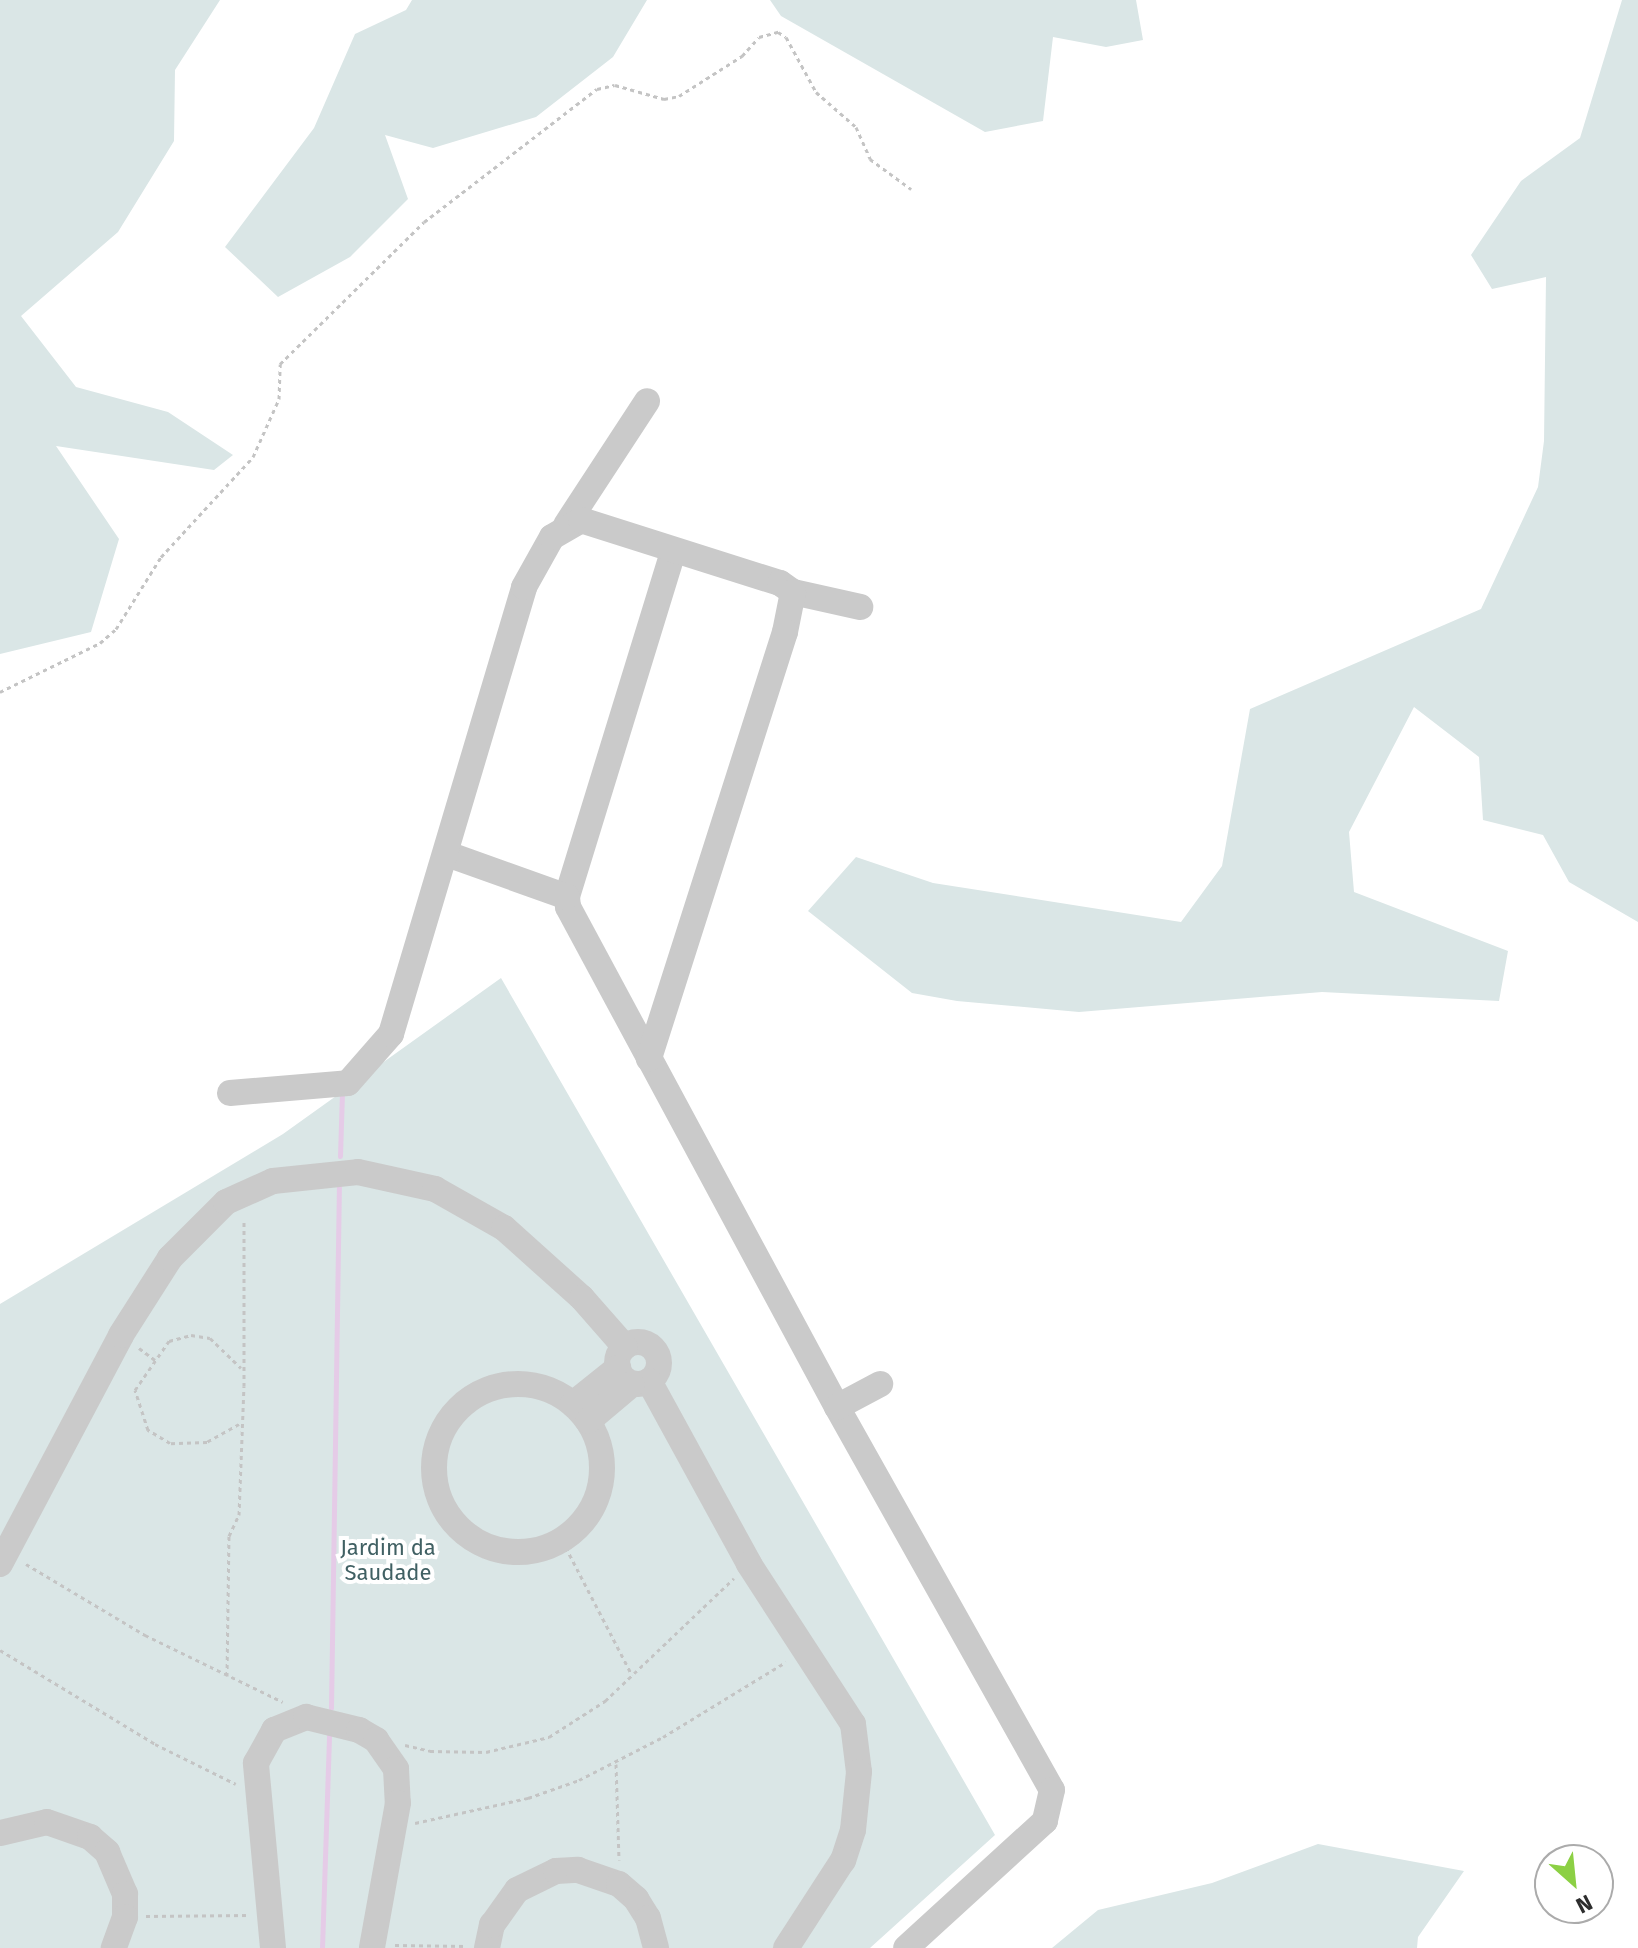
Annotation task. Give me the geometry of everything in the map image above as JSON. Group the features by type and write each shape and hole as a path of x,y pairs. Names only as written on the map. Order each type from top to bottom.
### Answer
{"street":[{"path":"230,1093 348,1083 370,1064 391,1034 524,587 552,537 566,525 647,401"},
{"path":"566,525 595,522 673,552 780,583 793,592 860,607"},
{"path":"673,552 567,897 573,921 837,1407 1052,1790 1045,1821 906,1948"},
{"path":"649,1059 785,632 793,592"},
{"path":"447,854 567,897"},
{"path":"4,1558 121,1335 170,1258 207,1216 244,1192 330,1172 400,1178 435,1189 504,1228 582,1298 631,1370 749,1564 853,1724 858,1799 843,1860 786,1948"},
{"path":"580,1412 631,1370"},
{"path":"837,1407 880,1384"},
{"path":"531,1385 580,1412 598,1442 600,1486 579,1526 562,1540 518,1552 473,1541 442,1507 433,1462 449,1419 485,1390 531,1385"},
{"path":"273,1948 256,1763 264,1742 283,1723 306,1717 343,1723 376,1740 390,1755 399,1784 372,1946"},
{"path":"0,1833 47,1822 90,1837 119,1872 125,1917 114,1948"},
{"path":"487,1947 502,1906 535,1878 578,1870 619,1884 648,1918 656,1948"}],"path":[{"path":"0,692 100,643 116,629 161,557 253,457 279,399 280,364 424,222 467,186 510,161 597,89 615,85 664,99 679,96 742,56 759,37 778,32 786,37 816,92 856,127 870,159 911,189"},
{"path":"227,1676 229,1536 239,1515 244,1192"},
{"path":"239,1424 207,1442 170,1443 148,1430 135,1390 169,1341 191,1335 210,1338 241,1368"},
{"path":"562,1540 633,1677"},
{"path":"4,1558 145,1635 306,1717"},
{"path":"376,1740 388,1738 454,1753 523,1746 575,1723 633,1677 749,1564"},
{"path":"391,1828 528,1798 616,1763 807,1649"},
{"path":"0,1650 155,1744 258,1795"},
{"path":"616,1763 619,1884"},
{"path":"125,1917 270,1914"},
{"path":"372,1946 487,1947"}],"green space":[{"path":"0,0 220,0 175,70 174,141 118,232 21,316 76,387 168,412 233,455 214,470 56,446 119,539 91,632 0,654"},
{"path":"412,0 647,0 613,57 536,117 433,148 385,135 408,199 350,257 278,297 225,247 314,128 355,34 406,10"},
{"path":"770,0 1136,0 1143,40 1106,47 1053,37 1043,121 985,132 781,16"},
{"path":"1622,0 1638,0 1638,922 1569,882 1543,835 1483,820 1479,757 1414,707 1349,832 1354,892 1508,951 1499,1001 1322,992 1079,1012 957,1001 912,993 808,911 856,857 933,883 1181,922 1222,866 1250,709 1481,609 1538,487 1544,441 1546,277 1492,289 1471,255 1521,181 1580,138"},
{"name":"Jardim da Saudade","path":"501,978 995,1835 870,1948 0,1948 0,1304 283,1134"},
{"path":"1318,1844 1464,1871 1418,1937 1417,1948 1052,1948 1098,1910 1212,1883"}],"waterway":[{"path":"340,1156 342,1093"},
{"path":"331,1708 339,1182"},
{"path":"322,1948 329,1734"}]}
